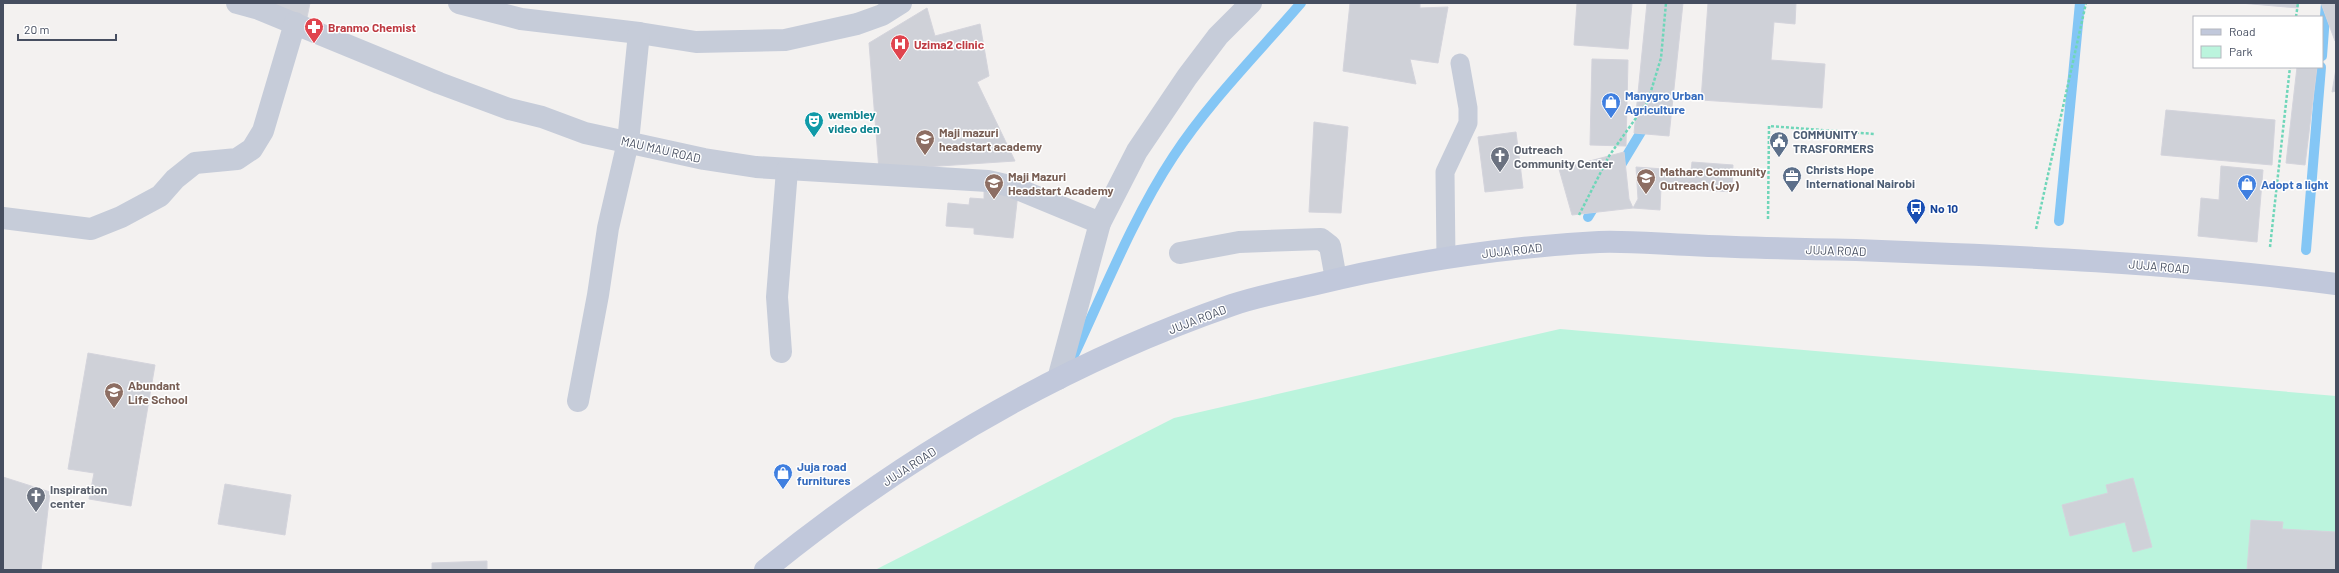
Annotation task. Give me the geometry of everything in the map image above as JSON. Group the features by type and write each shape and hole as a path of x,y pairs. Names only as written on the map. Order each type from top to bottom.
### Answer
{"main road":[{"name":"JUJA ROAD","path":"765,570 799,542 906,466 1008,405 1058,379 1163,331 1236,304 1336,279 1446,258 1564,245 1633,242 1767,248 1951,253 2112,262 2267,275 2336,284"}],"street":[{"name":"MAU MAU ROAD","path":"237,3 259,9 296,23 416,74 509,109 542,117 585,133 704,159 788,170 988,181 1010,186 1100,223"},
{"path":"459,3 521,19 639,33 696,42 786,40 857,24 882,15 901,3"},
{"path":"1058,379 1100,223 1137,151 1187,77 1218,36 1251,3"},
{"path":"3,218 91,229 121,217 160,196 175,179 195,164 237,159 252,149 263,131 296,23"},
{"path":"578,401 598,295 608,228 628,142 639,33"},
{"path":"781,352 777,296 788,170"},
{"path":"1180,253 1238,242 1320,239 1330,246 1336,279"}],"lane":[{"path":"1446,258 1445,172 1468,123 1468,108 1460,63"}],"path":[{"path":"1564,245 1609,156 1648,101 1661,58 1666,3"},
{"path":"2029,258 2086,3"},
{"path":"2296,16 2298,3"},
{"path":"2267,275 2290,68"},
{"path":"1767,248 1769,126 1875,134"}],"green space":[{"path":"1560,329 2336,396 2336,570 875,570 1174,418"}],"building":[{"path":"230,3 310,3 306,22"},
{"path":"1350,3 1420,3 1420,8 1448,7 1438,63 1410,59 1416,84 1343,71"},
{"path":"1577,3 1632,3 1628,49 1574,45"},
{"path":"1647,3 1683,3 1669,136 1634,133"},
{"path":"1708,3 1796,3 1795,24 1774,22 1771,60 1825,64 1822,108 1701,100"},
{"path":"2240,3 2298,3 2298,8"},
{"path":"2321,3 2336,3 2336,41 2335,41"},
{"path":"927,8 935,36 980,24 989,76 977,82 1015,161 879,170 869,43"},
{"path":"1592,59 1628,60 1626,146 1590,145"},
{"path":"2297,68 2317,68 2305,165 2286,163"},
{"path":"2336,69 2336,91 2332,92"},
{"path":"2166,110 2275,120 2272,165 2161,155"},
{"path":"1314,122 1348,127 1341,213 1309,212"},
{"path":"1516,132 1523,188 1485,192 1478,137"},
{"path":"1624,152 1629,199 1633,208 1572,215 1559,169"},
{"path":"1692,162 1733,165 1732,192 1661,187 1660,210 1633,208 1638,199 1636,167 1691,171"},
{"path":"2221,166 2263,170 2257,242 2198,236 2201,198 2219,200"},
{"path":"984,190 1018,193 1013,238 974,234 974,228 946,226 948,203 969,205 970,198 984,199"},
{"path":"88,353 155,365 131,506 89,499 94,473 68,469"},
{"path":"3,477 50,492 41,570 3,570"},
{"path":"2133,478 2152,547 2133,552 2125,522 2070,536 2062,505 2108,493 2106,485"},
{"path":"225,484 291,495 285,535 218,524"},
{"path":"2251,520 2283,522 2282,529 2336,532 2336,570 2247,570"},
{"path":"487,561 487,570 432,570 432,563"}],"waterway":[{"path":"1074,355 1132,229 1173,157 1218,97 1301,3"},
{"path":"2059,221 2080,3"},
{"path":"2323,43 2326,3"},
{"path":"2306,250 2321,68"},
{"path":"1618,170 1647,122"},
{"path":"1588,217 1597,202"}],"place":[{"name":"Branmo Chemist","path":"314,44"},
{"name":"Uzima2 clinic","path":"900,61"},
{"name":"Manygro Urban Agriculture","path":"1611,119"},
{"name":"wembley video den","path":"814,138"},
{"name":"Maji mazuri headstart academy","path":"925,156"},
{"name":"COMMUNITY TRASFORMERS","path":"1779,158"},
{"name":"Outreach Community Center","path":"1500,173"},
{"name":"Christs Hope International Nairobi","path":"1792,193"},
{"name":"Mathare Community Outreach (Joy)","path":"1646,195"},
{"name":"Maji Mazuri Headstart Academy","path":"994,200"},
{"name":"Adopt a light","path":"2247,201"},
{"name":"No 10","path":"1916,225"},
{"name":"Abundant Life School","path":"114,409"},
{"name":"Juja road furnitures","path":"783,490"},
{"name":"Inspiration center","path":"36,513"}]}
